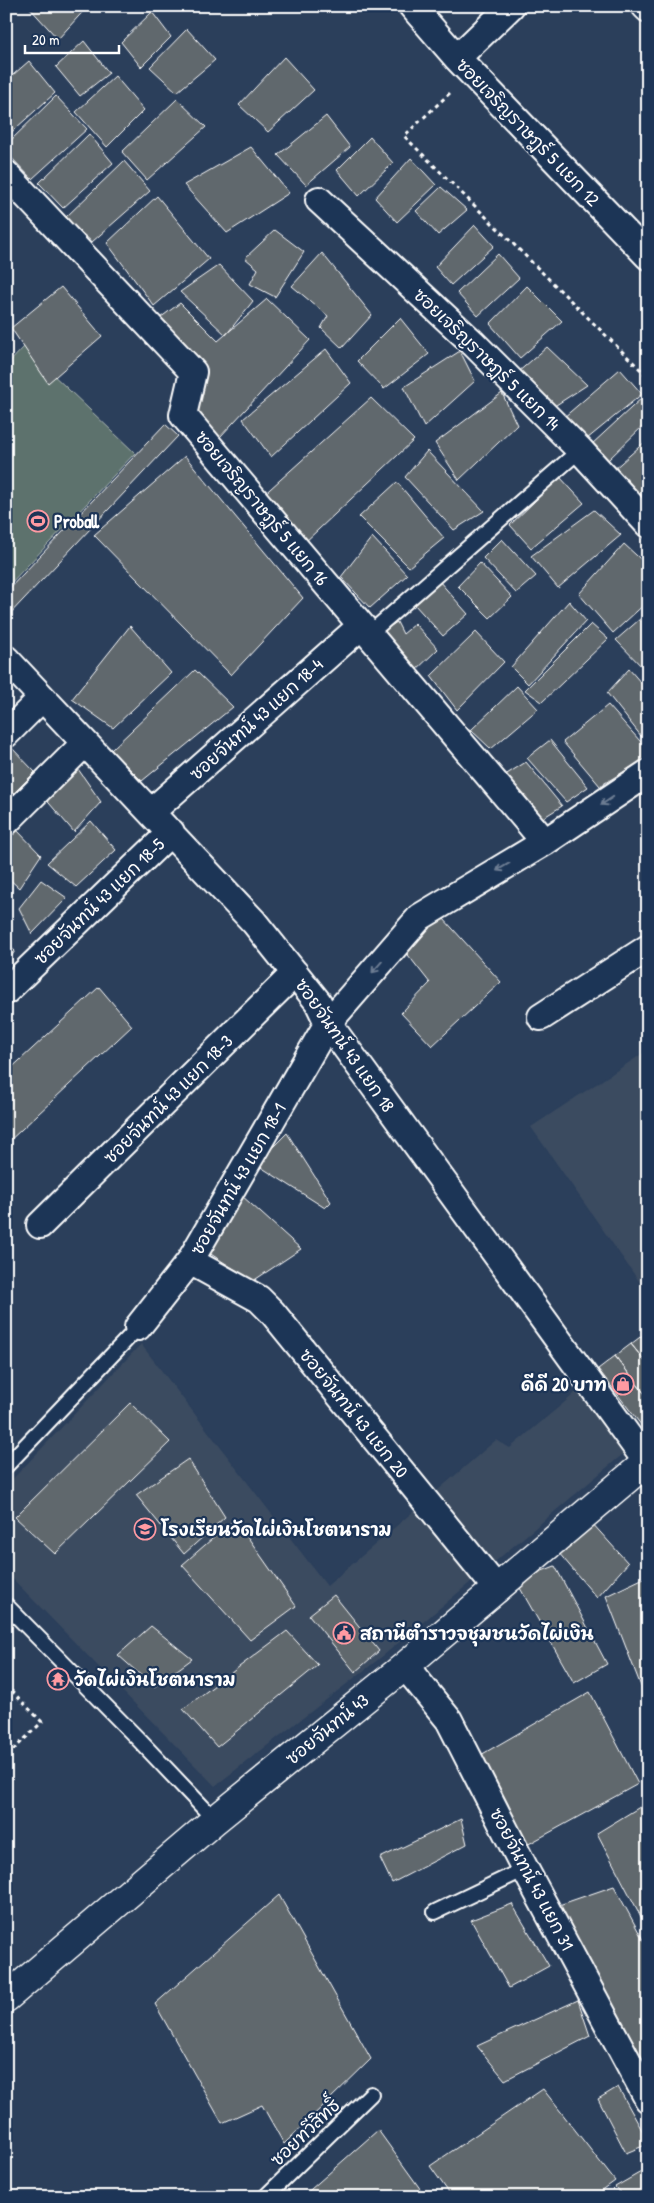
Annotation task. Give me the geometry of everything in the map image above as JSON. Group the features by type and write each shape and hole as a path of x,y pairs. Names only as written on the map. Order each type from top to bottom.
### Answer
{"street":[{"name":"ซอยเจริญราษฎร์ 5 แยก 12","path":"412,6 465,66 648,256"},
{"path":"465,66 511,6"},
{"name":"ซอยเจริญราษฎร์ 5 แยก 16","path":"6,174 193,372 183,415 545,842"},
{"name":"ซอยเจริญราษฎร์ 5 แยก 14","path":"319,200 472,342 580,450 648,524"},
{"name":"ซอยจันทน์ 43 แยก 18-4","path":"151,812 365,630"},
{"name":"ซอยจันทน์ 43 แยก 18","path":"6,659 254,922 318,1002 328,1023 647,1462"},
{"path":"6,734 42,698"},
{"path":"6,822 85,743"},
{"name":"ซอยจันทน์ 43 แยก 18-1","path":"134,1332 190,1261 328,1023 420,917 545,842 648,774"},
{"name":"ซอยจันทน์ 43 แยก 18-5","path":"6,991 170,832"},
{"path":"541,1017 648,948"},
{"name":"ซอยจันทน์ 43 แยก 18-3","path":"40,1225 295,974"},
{"name":"ซอยจันทน์ 43 แยก 20","path":"190,1261 259,1299 272,1312 497,1589"},
{"name":"ซอยจันทน์ 43","path":"9,1991 405,1666 647,1462"},
{"name":"ซอยจันทน์ 43 แยก 31","path":"405,1666 449,1720 525,1869 648,2099"}],"lane":[{"path":"365,630 580,450"},
{"path":"6,1466 134,1332"},
{"path":"6,1605 215,1820"},
{"path":"435,1912 525,1869"},
{"name":"ซอยทวีสิทธิ์","path":"265,2197 371,2094"}],"path":[{"path":"465,66 404,136 648,377"},
{"path":"6,1685 42,1722 6,1756"}],"shaded area":[{"path":"648,1050 648,1294 531,1127"},
{"name":"โรงเรียนวัดไผ่เงินโชตนาราม","path":"648,1331 648,1433 384,1655 215,1786 6,1572 6,1486 141,1344 327,1586 496,1440 510,1448 572,1396 598,1369"}],"green space":[{"name":"Proball","path":"24,347 135,453 6,588 6,366"}],"building":[{"path":"28,6 88,6 58,39"},
{"path":"152,12 171,37 141,67 121,42"},
{"path":"187,29 215,60 177,92 150,67"},
{"path":"84,41 109,73 80,96 56,67"},
{"path":"284,57 314,90 268,132 239,105"},
{"path":"29,61 55,93 6,137 6,81"},
{"path":"115,76 144,110 107,147 76,112"},
{"path":"56,96 87,129 32,179 6,152 6,145"},
{"path":"177,99 206,127 147,180 122,152"},
{"path":"326,116 350,147 306,185 278,155"},
{"path":"89,134 113,163 63,208 39,183"},
{"path":"370,137 393,163 359,196 337,170"},
{"path":"251,147 289,193 227,233 184,185"},
{"path":"411,158 436,185 397,222 375,198"},
{"path":"124,161 150,191 92,242 65,218"},
{"path":"441,187 467,210 438,235 416,211"},
{"path":"157,196 209,259 154,306 107,243"},
{"path":"475,225 494,246 451,285 435,267"},
{"path":"275,230 304,252 275,297 250,284 258,269 245,258"},
{"path":"322,253 372,315 342,348 321,328 328,316 292,286"},
{"path":"498,254 519,278 478,316 457,293"},
{"path":"219,265 253,301 226,335 180,292"},
{"path":"527,286 562,321 520,358 490,324"},
{"path":"61,287 102,336 48,383 11,328"},
{"path":"267,299 310,340 220,437 183,415 203,372 156,321 180,303 218,341"},
{"path":"400,318 429,354 384,389 357,361"},
{"path":"547,347 587,385 553,407 517,373"},
{"path":"326,349 351,383 271,457 243,419"},
{"path":"460,351 475,381 424,427 404,387"},
{"path":"620,369 642,394 587,439 563,418"},
{"path":"502,393 517,425 459,480 435,443"},
{"path":"645,395 648,399 648,421 606,462 591,445"},
{"path":"371,398 414,440 303,544 260,498"},
{"path":"165,424 178,436 6,618 6,592"},
{"path":"648,439 648,509 612,471"},
{"path":"427,451 484,511 454,530 405,477"},
{"path":"185,456 303,598 231,675 94,535"},
{"path":"560,477 584,503 531,548 510,525"},
{"path":"397,482 444,538 409,567 359,517"},
{"path":"594,510 621,535 558,588 531,556"},
{"path":"372,537 407,575 370,608 341,577"},
{"path":"502,539 536,576 516,593 483,558"},
{"path":"624,544 648,566 648,601 613,633 579,594"},
{"path":"480,563 512,597 490,618 458,586"},
{"path":"439,581 468,614 443,636 414,604"},
{"path":"569,601 586,621 528,684 511,667"},
{"path":"648,612 648,671 647,672 616,640"},
{"path":"397,622 403,634 415,624 438,649 411,675 381,632"},
{"path":"591,624 608,639 542,702 525,690"},
{"path":"130,626 171,673 113,728 72,699"},
{"path":"476,632 504,662 457,710 431,676"},
{"path":"629,669 648,691 648,739 645,741 607,693"},
{"path":"195,670 233,707 142,781 111,750"},
{"path":"517,686 538,709 491,749 471,730"},
{"path":"608,705 648,750 648,757 600,786 563,742"},
{"path":"550,740 588,787 566,802 527,758"},
{"path":"10,746 35,772 6,801 6,750"},
{"path":"526,762 562,806 541,819 502,777"},
{"path":"78,769 101,802 74,832 43,796"},
{"path":"91,821 116,850 76,887 47,863"},
{"path":"16,829 41,855 19,888 6,876 6,838"},
{"path":"41,880 67,898 32,934 19,908"},
{"path":"443,918 501,982 432,1046 401,1013 430,983 401,946"},
{"path":"6,942 15,951 6,964"},
{"path":"99,987 132,1026 6,1144 6,1073"},
{"path":"287,1133 331,1202 325,1208 256,1164"},
{"path":"241,1195 301,1249 253,1281 206,1251"},
{"path":"648,1331 648,1365 631,1344"},
{"path":"631,1344 648,1365 648,1398 615,1356"},
{"name":"ดีดี 20 บาท","path":"615,1356 648,1398 648,1421 642,1426 598,1369"},
{"path":"130,1403 170,1442 55,1554 15,1517"},
{"path":"188,1459 225,1517 184,1554 136,1495"},
{"path":"235,1519 296,1606 250,1640 182,1565"},
{"path":"591,1522 628,1563 597,1598 558,1552"},
{"path":"555,1566 607,1664 574,1683 516,1581"},
{"path":"646,1577 648,1581 648,1692 644,1694 606,1596"},
{"name":"สถานีตำราวจชุมชนวัดไผ่เงิน","path":"334,1595 379,1651 355,1672 309,1615"},
{"path":"151,1626 192,1659 154,1687 118,1655"},
{"path":"287,1631 318,1665 217,1747 183,1709"},
{"path":"590,1692 638,1784 525,1846 479,1756"},
{"path":"648,1802 648,1930 597,1833"},
{"path":"461,1819 467,1844 392,1883 380,1858"},
{"path":"614,1886 648,1949 648,2073 556,1906"},
{"path":"279,1895 371,2059 284,2144 262,2105 222,2123 155,2004"},
{"path":"512,1904 549,1966 509,1988 471,1920"},
{"path":"578,2000 590,2036 505,2080 477,2046"},
{"path":"618,2087 648,2141 648,2144 626,2153 598,2099"},
{"path":"543,2089 615,2181 593,2197 452,2197 430,2166"},
{"path":"378,2130 426,2197 302,2197"},
{"path":"648,2168 648,2197 624,2197 615,2187"}],"place":[{"name":"Proball","path":"38,521"},
{"name":"ดีดี 20 บาท","path":"623,1384"},
{"name":"โรงเรียนวัดไผ่เงินโชตนาราม","path":"145,1529"},
{"name":"สถานีตำราวจชุมชนวัดไผ่เงิน","path":"344,1633"},
{"name":"วัดไผ่เงินโชตนาราม","path":"58,1679"}]}
